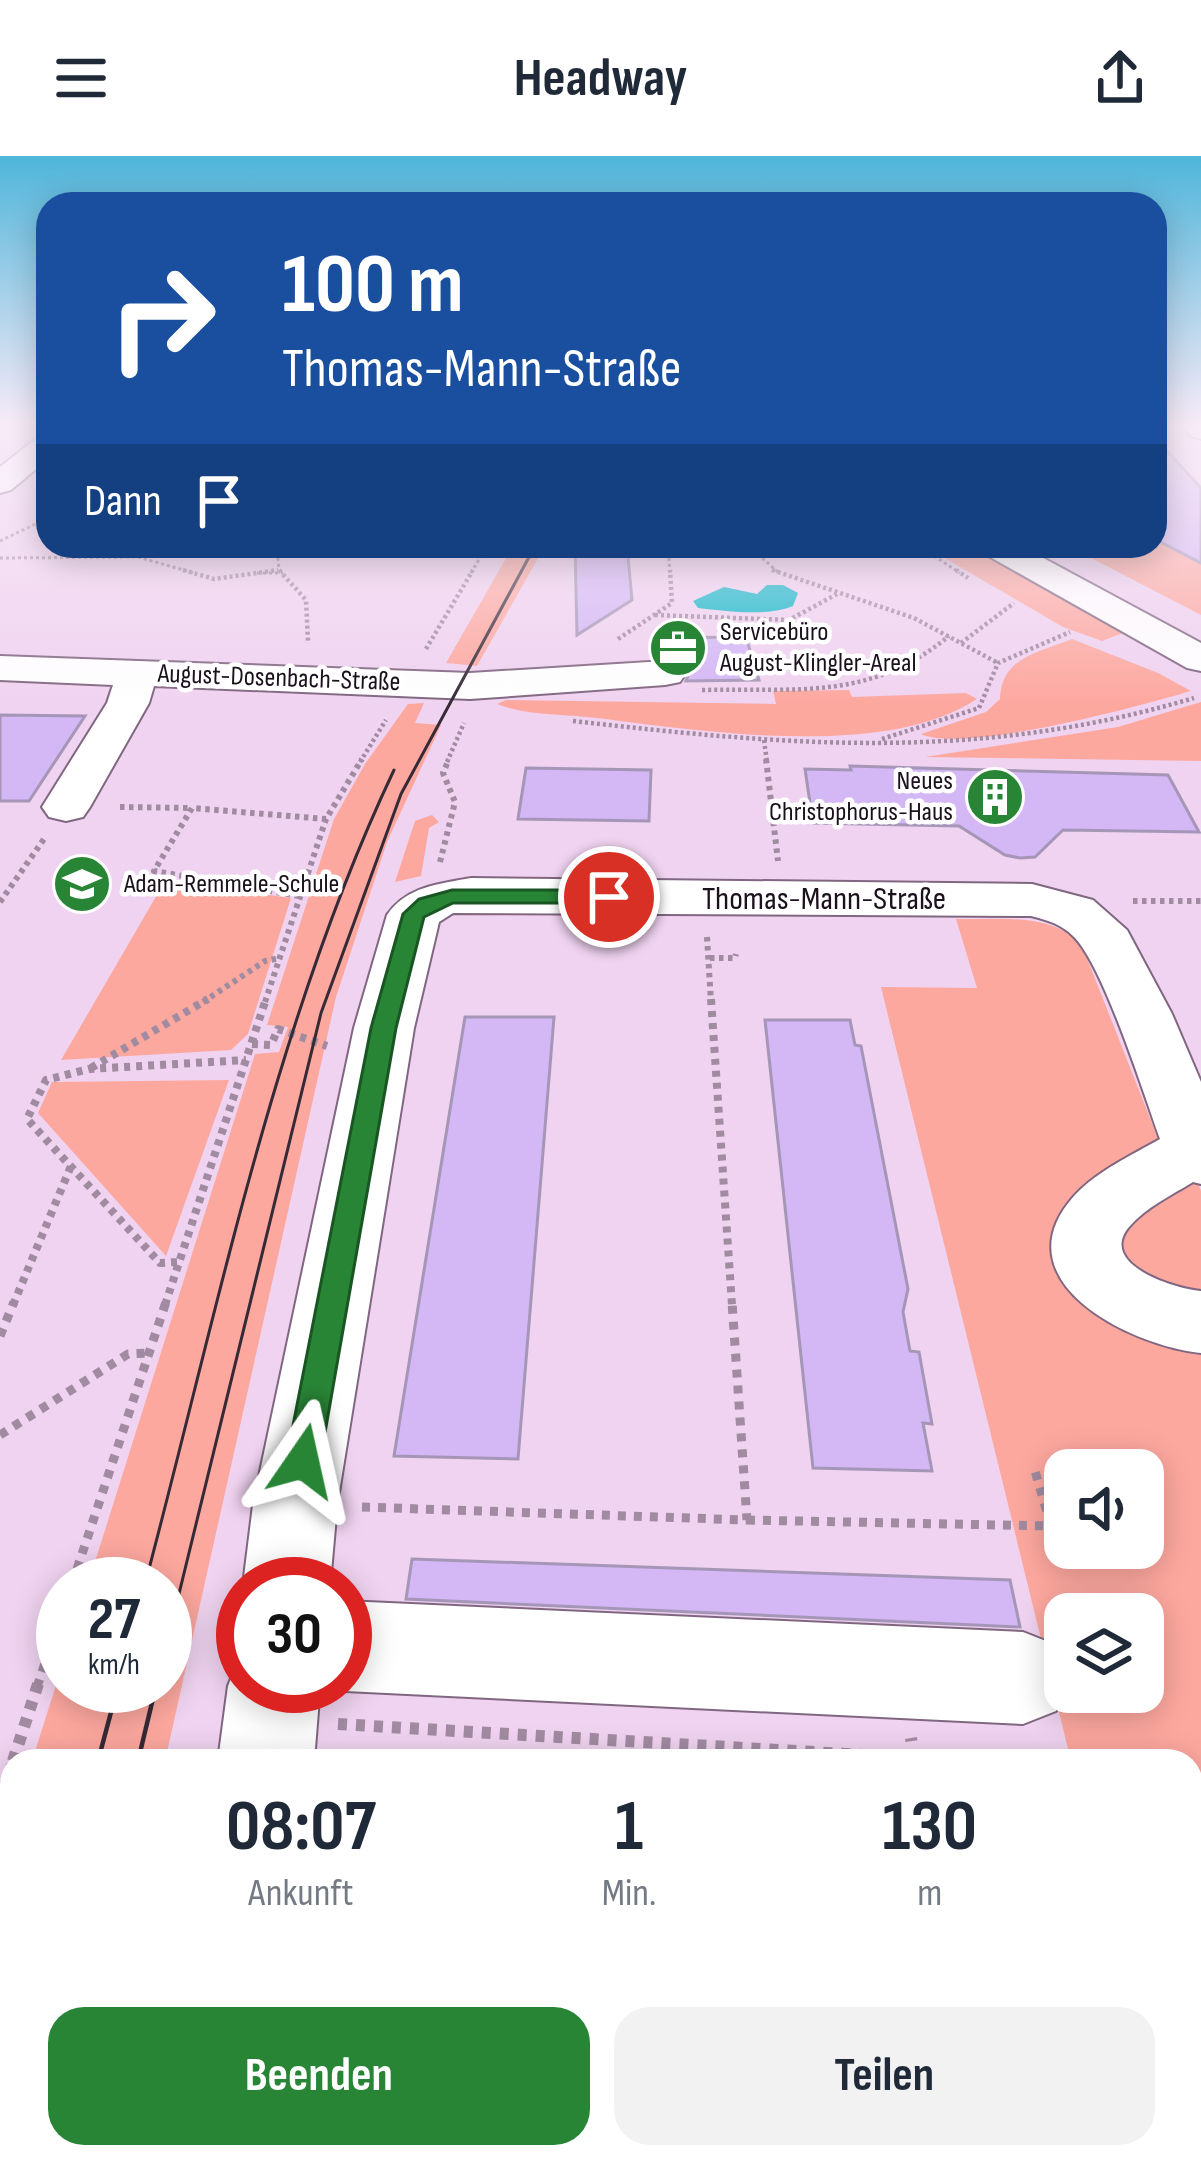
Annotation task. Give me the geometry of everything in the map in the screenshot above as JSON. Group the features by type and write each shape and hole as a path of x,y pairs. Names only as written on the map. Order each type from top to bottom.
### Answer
{"main road":[{"path":"1017,558 1201,659"},
{"path":"1071,558 1201,627"},
{"name":"August-Dosenbach-Straße","path":"0,668 264,673 472,692 559,679 649,674"},
{"path":"66,807 128,703 137,673"},
{"name":"Thomas-Mann-Straße","path":"436,900 471,895 1032,900 1085,918 1100,929 1143,1014 1198,1155 1108,1206 1091,1224 1088,1246 1103,1281 1120,1296 1164,1318 1201,1322"},
{"path":"289,1557 383,1028 414,914 436,900"},
{"path":"372,1647 1023,1678"}],"path":[{"path":"0,541 36,524"},
{"path":"0,558 36,558"},
{"path":"141,558 214,579 279,570 302,586 310,605 309,640 264,673"},
{"path":"278,558 279,570"},
{"path":"81,1557 326,819 480,558"},
{"path":"559,679 672,603 669,558"},
{"path":"761,558 773,571 914,618 998,663"},
{"path":"654,614 670,619 789,620 839,592"},
{"path":"962,643 1014,603"},
{"path":"871,742 979,708 990,698 998,663 1070,632"},
{"path":"649,674 666,691 855,688 920,660 949,636"},
{"path":"436,900 455,802 443,773 472,692 494,711 764,740 956,743 1114,722 1201,696"},
{"path":"764,740 783,898"},
{"path":"0,902 66,807 193,808 326,819"},
{"path":"193,808 154,871 299,896"},
{"path":"702,898 710,958 747,1520"},
{"path":"710,958 735,958 736,954"},
{"path":"89,1070 112,1051 164,1028 265,961 280,958"},
{"path":"252,1044 271,1045 278,1029 341,1051"},
{"path":"177,1262 160,1263 27,1119 46,1080 89,1070 246,1060"},
{"path":"0,1336 70,1166"},
{"path":"0,1436 128,1354 148,1353"},
{"path":"295,1505 1051,1526 1035,1472"},
{"path":"901,1675 913,1749"},
{"path":"18,1749 36,1693"},
{"path":"270,1722 753,1749"}],"shaded area":[{"path":"1167,546 1201,564 1201,615 1091,558 1167,558"},
{"path":"506,558 538,558 477,666 446,663"},
{"path":"945,558 996,558 1128,631 1102,641 1063,627"},
{"path":"1072,639 1191,691 1012,733 943,739 921,734 986,712 1000,699 1014,665"},
{"path":"849,690 852,697 966,693 977,699 939,718 894,730 792,736 534,713 497,704 506,700 776,704 773,691"},
{"path":"1201,702 1201,761 925,757 1118,727"},
{"path":"424,703 415,723 441,725 387,842 336,997 192,1640 192,1557 97,1557 255,1054 279,1052 288,1027 267,1025 334,819 365,764 408,704"},
{"path":"432,815 439,822 429,828 421,876 395,882 415,821"},
{"path":"165,881 291,898 248,1034 231,1050 61,1060"},
{"path":"956,919 1038,922 1081,943 1161,1146 1072,1211 1201,1341 1201,1749 1068,1749 1059,1713 1164,1713 1164,1593 1044,1593 1044,1651 881,987 977,988"},
{"path":"229,1080 166,1256 38,1113 52,1082"},
{"path":"1185,1181 1198,1182 1201,1191 1201,1295 1186,1299 1121,1265 1118,1230"},
{"path":"47,1713 176,1713 168,1749 36,1749"}],"water":[{"path":"767,585 783,585 798,593 793,606 746,612 698,608 693,601 724,587 757,594"}],"building":[{"path":"1167,516 1201,516 1201,563 1167,545"},
{"path":"575,558 628,558 632,600 577,635"},
{"path":"746,637 759,680 686,681 690,670 684,662 660,657 654,638"},
{"path":"0,715 85,716 29,801 0,801"},
{"name":"Neues Christophorus-Haus","path":"850,766 1168,775 1199,832 1063,830 1035,857 1020,858 1005,855 959,826 813,823 805,769 851,770"},
{"path":"526,768 651,770 649,821 518,819"},
{"path":"465,1017 554,1017 518,1459 394,1456"},
{"path":"765,1020 850,1020 855,1045 861,1046 908,1289 903,1312 910,1351 919,1352 932,1424 923,1423 932,1471 813,1468"},
{"path":"412,1559 1010,1580 1020,1627 406,1599"}],"tram line":[{"path":"188,1557 321,1013 401,794 529,558"},
{"path":"152,1557 281,1068 352,867 394,770"},
{"path":"101,1749 111,1713"},
{"path":"141,1749 150,1713"}],"place":[{"name":"Servicebüro August-Klingler-Areal","path":"678,648"},
{"name":"Neues Christophorus-Haus","path":"995,797"},
{"name":"Adam-Remmele-Schule","path":"82,884"}],"route":[{"path":"303,1461 383,1028 408,951 414,914 452,896 609,897"}]}
